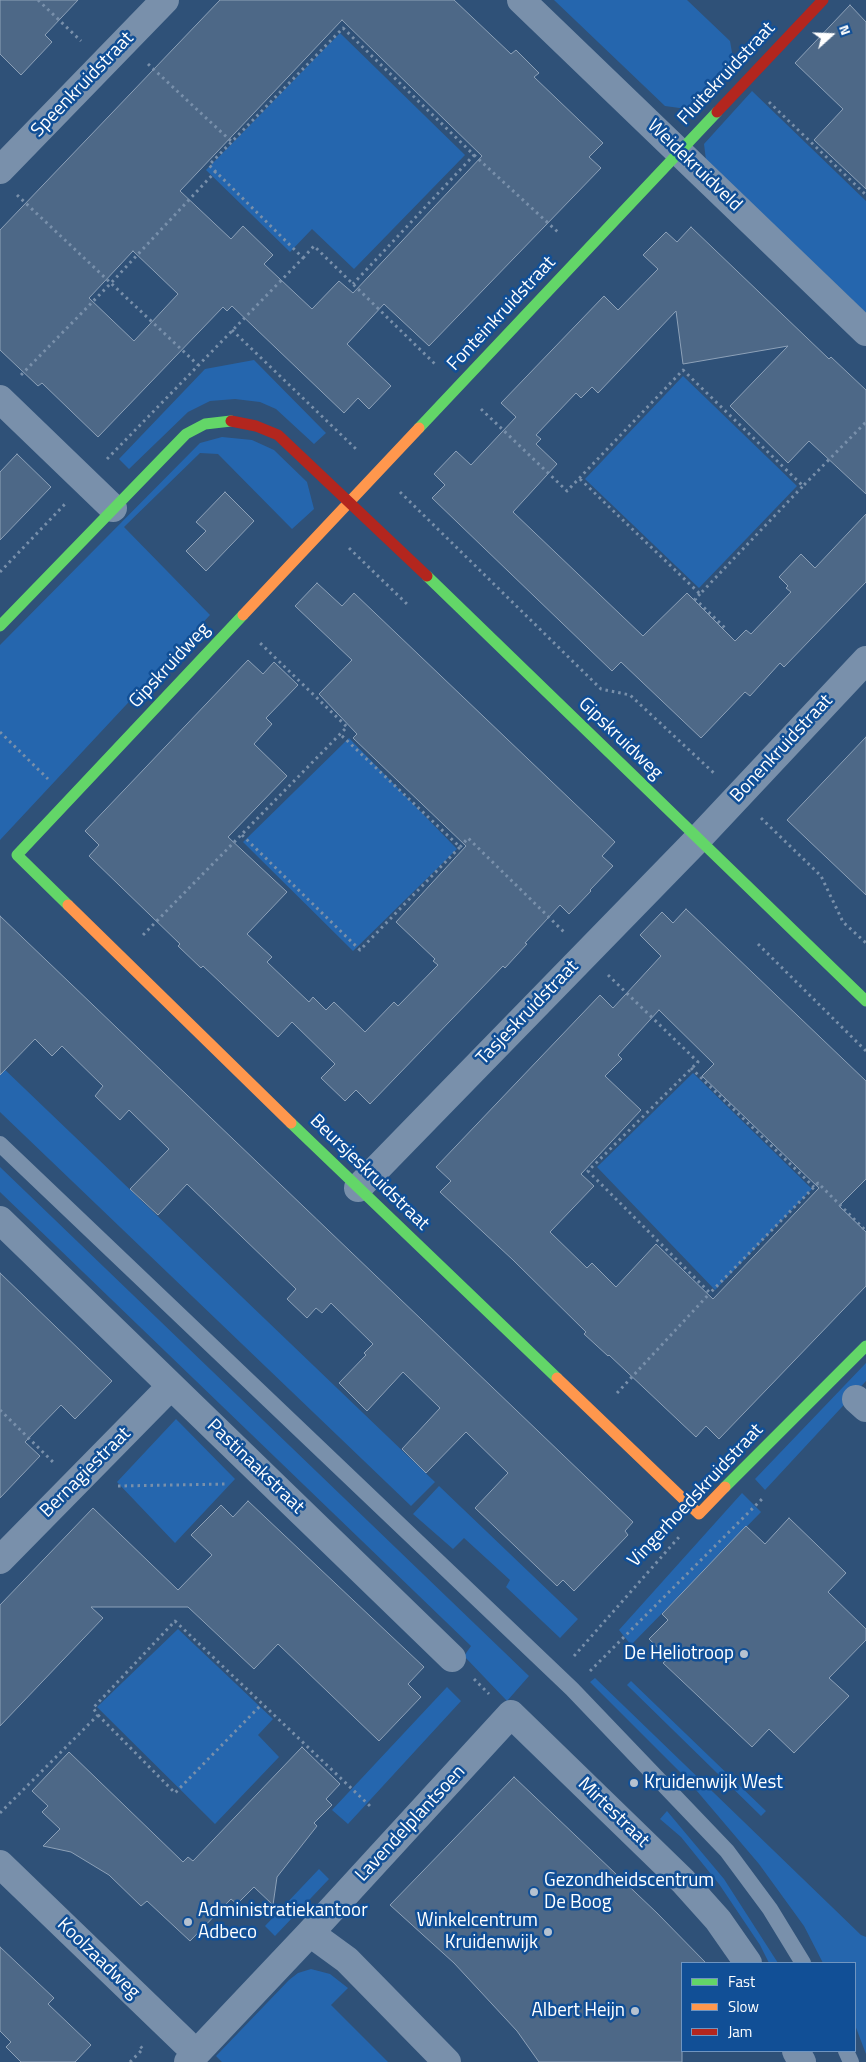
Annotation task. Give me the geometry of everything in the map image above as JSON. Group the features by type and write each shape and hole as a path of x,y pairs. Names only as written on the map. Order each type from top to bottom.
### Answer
{"street":[{"name":"Speenkruidstraat","path":"7,181 104,63 165,0"},
{"name":"Weidekruidveld","path":"521,0 866,332"},
{"name":"Fluitekruidstraat","path":"679,151 823,0"},
{"name":"Fonteinkruidstraat","path":"350,501 679,151"},
{"path":"7,391 86,481 113,508"},
{"name":"Gipskruidweg","path":"0,626 186,434 205,424 232,421 256,426 278,435 350,501 866,1001"},
{"name":"Gipskruidweg","path":"17,855 350,501"},
{"name":"Bonenkruidstraat","path":"698,839 866,660"},
{"name":"Tasjeskruidstraat","path":"358,1188 698,839"},
{"name":"Beursjeskruidstraat","path":"17,855 358,1188 699,1514"},
{"name":"Pastinaakstraat","path":"0,1220 452,1658"},
{"name":"Vingerhoedskruidstraat","path":"699,1514 866,1346"},
{"name":"Bernagiestraat","path":"0,1560 172,1386"},
{"name":"Lavendelplantsoen","path":"192,2058 310,1933 511,1714"},
{"name":"Mirtestraat","path":"511,1714 683,1881 718,1920 747,1962"},
{"name":"Koolzaadweg","path":"0,1864 192,2058"},
{"path":"310,1933 346,1960 447,2062"}],"lane":[{"path":"0,1144 282,1414 555,1671 726,1851 770,1909 802,1962"}],"path":[{"path":"38,0 104,63"},
{"path":"304,258 209,165 343,28 474,155 582,254"},
{"path":"124,42 232,142"},
{"path":"746,80 866,195"},
{"path":"353,284 474,155"},
{"path":"7,391 216,171"},
{"path":"7,181 198,365"},
{"path":"0,572 314,246 567,491 683,370 803,486"},
{"path":"232,330 601,689 630,695 821,876 843,922 866,943"},
{"path":"725,628 695,599 866,422"},
{"path":"580,478 700,594"},
{"path":"122,958 347,727 237,621"},
{"path":"0,732 69,799"},
{"path":"340,734 460,847"},
{"path":"242,835 360,950 468,838 698,1062 588,1171 710,1293"},
{"path":"691,1068 814,1187"},
{"path":"596,1415 710,1293 818,1183 866,1230"},
{"path":"0,1410 74,1485 273,1484"},
{"path":"572,1689 763,1498"},
{"name":"Vingerhoedskruidstraat","path":"555,1671 572,1657 699,1514"},
{"path":"262,1704 175,1794 93,1708 175,1621 370,1806"},
{"path":"452,1658 511,1714"},
{"path":"0,1813 98,1715"},
{"path":"130,2062 143,2049 136,2042"}],"shaded area":[{"path":"554,0 687,0 730,41 735,70 694,110 665,106"},
{"path":"340,33 465,155 354,269 312,229 290,252 206,170"},
{"path":"752,91 866,201 866,313 706,160 704,144"},
{"path":"254,360 326,433 314,444 276,409 260,402 235,399 210,401 188,412 129,469 119,459 205,369"},
{"path":"683,376 797,486 699,588 585,479"},
{"path":"222,437 252,440 274,450 307,482 314,509 292,529 218,454 200,453 124,527 210,615 0,840 0,645 200,443"},
{"path":"349,738 457,849 353,951 243,842"},
{"path":"0,1065 435,1482 411,1506 0,1112"},
{"path":"693,1073 812,1189 715,1290 597,1167"},
{"path":"0,1167 529,1676 507,1701 464,1656 471,1646 0,1192"},
{"path":"866,1363 866,1381 765,1490 755,1479"},
{"path":"176,1419 235,1479 175,1543 117,1482"},
{"path":"439,1486 578,1619 560,1638 506,1587 510,1580 464,1538 453,1549 413,1514"},
{"path":"742,1493 761,1512 631,1645 619,1630"},
{"path":"178,1629 273,1719 258,1735 279,1757 215,1824 97,1707"},
{"path":"595,1678 861,1935 866,1937 866,2054 856,2028 856,1962 822,1962 804,1926 759,1864 685,1777 590,1682"},
{"path":"631,1681 766,1811 761,1816 627,1685"},
{"path":"447,1687 461,1701 348,1824 332,1810"},
{"path":"667,1811 724,1879 777,1962 768,1962 760,1945 719,1884 681,1837 660,1819"},
{"path":"319,1869 329,1879 275,1936 265,1926"},
{"path":"311,1969 330,1974 348,1988 331,2005 388,2062 222,2062 216,2056 289,1980 298,1973"}],"building":[{"path":"0,0 78,0 45,35 52,42 21,75 0,54"},
{"path":"220,0 454,0 511,54 516,50 539,73 534,77 603,143 589,157 601,168 429,346 384,304 347,344 391,386 369,409 358,398 344,413 232,306 227,311 223,307 98,437 42,383 38,386 0,350 0,230","holes":["342,20 482,156 353,293 339,281 312,309 264,264 273,255 243,226 231,239 180,191","133,251 178,294 134,341 89,298"]},
{"path":"850,5 866,22 866,189 814,140 843,109 795,63"},
{"path":"691,227 829,359 831,357 866,390 866,494 809,441 788,463 730,406 788,346 683,364 676,311 598,393 592,387 581,398 576,393 536,435 541,439 536,444 557,464 513,512 643,636 687,593 735,641 746,630 751,634 791,592 779,577 801,554 815,568 866,514 866,582 784,667 780,663 750,696 745,692 701,738 621,662 612,671 432,498 445,485 434,474 456,451 471,465 516,417 501,403 604,296 618,310 658,269 643,255 666,232 677,242"},
{"path":"17,454 51,487 0,540 0,472"},
{"path":"225,492 254,521 206,571 186,551 206,531 196,522"},
{"path":"317,583 342,606 354,593 615,842 602,856 613,866 591,891 569,914 560,905 505,968 503,966 370,1104 356,1090 345,1101 321,1078 335,1064 292,1022 278,1037 203,966 201,968 178,946 180,944 89,856 99,845 85,831 248,660 263,674 274,662 298,685 266,718 272,724 254,744 287,776 228,837 287,892 247,934 272,957 267,962 309,1002 313,997 326,1010 334,1002 365,1032 394,1002 398,1006 438,965 433,961 435,959 396,922 466,846 353,738 357,734 319,694 352,660 295,606"},
{"path":"866,737 866,895 787,820"},
{"path":"686,909 866,1081 866,1179 839,1206 866,1232 866,1286 719,1439 706,1426 696,1437 584,1334 586,1332 513,1260 440,1192 451,1181 436,1167 600,995 613,1008 661,956 640,935 662,912 673,923","holes":["659,1010 714,1064 702,1076 819,1188 713,1299 656,1244 616,1287 592,1263 587,1268 550,1232 594,1186 581,1174 641,1110 605,1076 622,1059 618,1055"]},
{"path":"0,916 633,1522 625,1531 628,1535 574,1591 563,1580 557,1586 475,1508 508,1473 466,1432 426,1473 402,1449 440,1408 403,1372 367,1411 339,1383 366,1355 364,1353 373,1344 331,1303 322,1313 316,1308 307,1318 287,1299 296,1289 187,1184 158,1215 130,1189 169,1149 129,1110 120,1120 95,1096 103,1086 62,1046 52,1056 35,1039 0,1075"},
{"path":"0,1273 112,1381 75,1419 61,1405 25,1442 40,1456 0,1498"},
{"path":"248,1501 424,1667 408,1684 421,1697 379,1741 278,1644 254,1669 188,1607 91,1607 103,1618 0,1726 0,1605 93,1508 178,1590 212,1555 191,1535 221,1505 233,1517"},
{"path":"789,1518 846,1573 828,1592 866,1629 866,1640 829,1678 849,1696 794,1753 769,1729 752,1747 663,1663 669,1658 649,1639 668,1620 662,1614 746,1526 765,1544"},
{"path":"302,1747 340,1784 326,1799 332,1805 314,1823 317,1826 277,1877 273,1905 254,1887 237,1904 231,1899 190,1941 147,1901 141,1906 109,1875 71,1852 43,1846 60,1829 42,1812 48,1806 32,1791 69,1752 183,1862 188,1857 193,1861"},
{"name":"Winkelcentrum Kruidenwijk","path":"514,1777 657,1913 705,1962 681,1962 682,2062 539,2062 517,2031 454,1963 390,1905"},
{"path":"0,1947 54,1998 48,2004 91,2045 75,2062 21,2062 6,2047 11,2042 0,2031"}],"traffic: fast":[{"path":"419,428 717,112"},
{"path":"0,626 186,434 205,424 231,421"},
{"path":"427,576 866,1001"},
{"path":"68,905 17,855 243,615"},
{"path":"291,1123 557,1378"},
{"path":"725,1487 866,1346"}],"traffic: slow":[{"path":"243,615 419,428"},
{"path":"68,905 291,1123"},
{"path":"557,1378 699,1514 725,1487"}],"traffic: jam":[{"path":"717,112 823,0"},
{"path":"231,421 256,426 278,435 427,576"}],"place":[{"name":"De Heliotroop","path":"744,1654"},
{"name":"Kruidenwijk West","path":"634,1783"},
{"name":"Gezondheidscentrum De Boog","path":"534,1892"},
{"name":"Administratiekantoor Adbeco","path":"188,1922"},
{"name":"Winkelcentrum Kruidenwijk","path":"548,1932"},
{"name":"Albert Heijn","path":"635,2011"}]}
